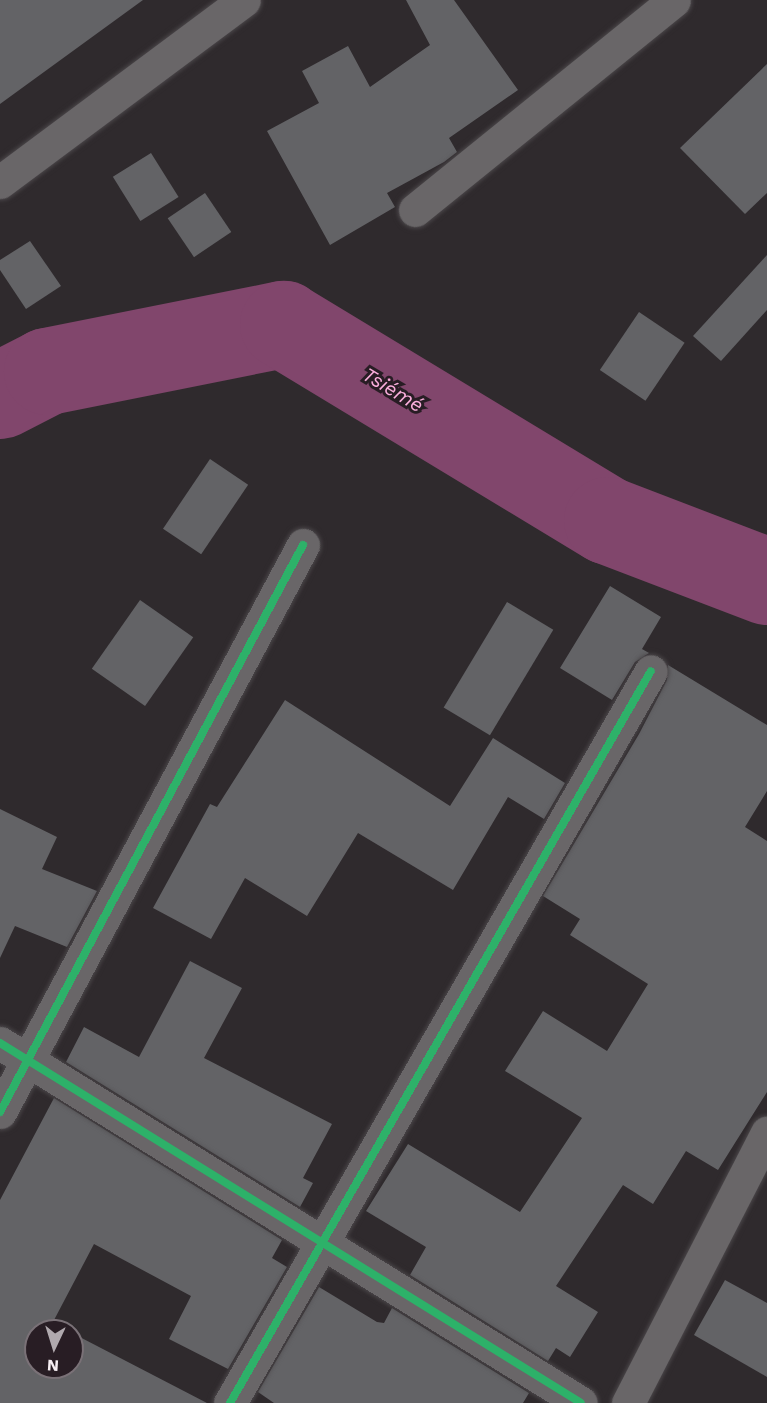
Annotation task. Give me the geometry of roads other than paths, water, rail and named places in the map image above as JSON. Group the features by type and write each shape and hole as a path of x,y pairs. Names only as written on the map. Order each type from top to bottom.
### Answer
{"street":[{"path":"0,182 244,0"},
{"path":"415,210 674,0"},
{"path":"0,1112 30,1061 303,545"},
{"path":"230,1403 326,1242 651,671"},
{"path":"0,1043 326,1242 581,1403"},
{"path":"628,1403 767,1133"}],"waterway":[{"name":"Tsiémé","path":"0,395 47,371 283,324 607,520 767,581"}]}
